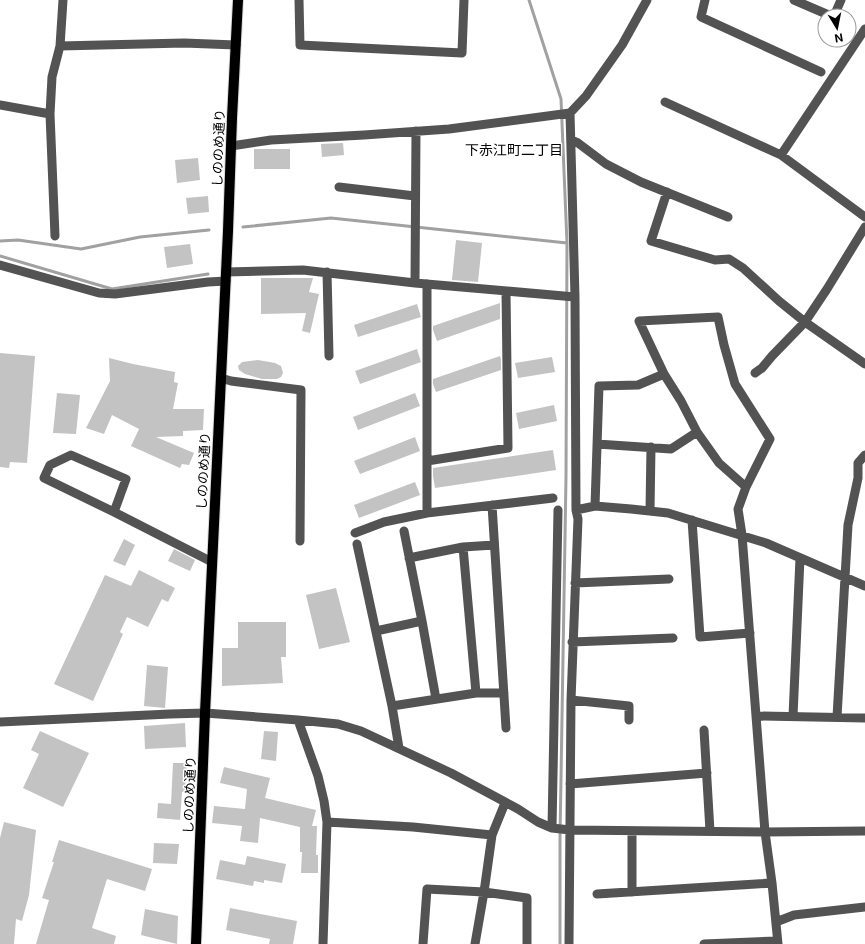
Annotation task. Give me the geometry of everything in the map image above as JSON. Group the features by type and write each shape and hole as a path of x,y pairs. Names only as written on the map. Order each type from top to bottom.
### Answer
{"main road":[{"name":"しののめ通り","path":"196,944 204,713 238,0"}],"street":[{"path":"55,236 50,114 52,77 60,46 63,0"},
{"path":"299,0 300,45 462,52 464,0"},
{"path":"231,146 271,140 449,129 564,114 586,96 622,45 647,0"},
{"path":"705,0 701,17 821,72"},
{"path":"794,0 817,10"},
{"path":"781,155 864,34"},
{"path":"60,46 184,43 236,45"},
{"path":"665,102 781,155 865,217"},
{"path":"0,105 50,114"},
{"path":"564,114 571,140 576,510 578,519 572,642 568,830 569,944"},
{"path":"414,282 416,131"},
{"path":"571,140 578,143 606,164 641,182 728,217"},
{"path":"339,187 415,196"},
{"path":"667,192 651,241 715,260 729,259 743,268 779,301 805,322 865,364"},
{"path":"755,374 805,322 828,288 865,227"},
{"path":"0,265 99,293 115,294 208,282 226,276 303,270 427,284 574,297"},
{"path":"327,272 328,356"},
{"path":"427,284 428,513"},
{"path":"427,461 508,448 506,291"},
{"path":"704,944 778,943 766,832 742,535 738,510 746,487 770,439 735,384 718,317 639,321 664,374 681,401 697,432 719,463 746,487"},
{"path":"595,506 599,386 638,385 664,374"},
{"path":"221,378 231,381 301,390 300,541"},
{"path":"597,444 671,448 697,432"},
{"path":"650,511 651,447"},
{"path":"114,512 126,479 71,455 50,465 44,478 212,562"},
{"path":"837,717 848,525 858,478 858,464 865,455"},
{"path":"355,533 384,522 428,513 554,498"},
{"path":"492,505 506,728"},
{"path":"576,510 595,506 668,513 766,543 865,586"},
{"path":"554,828 558,510"},
{"path":"692,520 700,637 750,633"},
{"path":"404,531 436,699"},
{"path":"357,544 392,706 399,748"},
{"path":"409,558 463,547 494,544"},
{"path":"463,547 476,693"},
{"path":"793,716 800,558"},
{"path":"575,583 669,579"},
{"path":"376,631 422,621"},
{"path":"572,642 673,638"},
{"path":"392,706 476,693 504,693"},
{"path":"571,700 629,706 629,720"},
{"path":"0,722 204,713 338,724 361,731 451,773 518,809 538,822 554,828 568,830 632,831 865,831"},
{"path":"756,716 865,718"},
{"path":"298,720 318,776 327,822 324,944"},
{"path":"704,730 710,831"},
{"path":"570,784 707,773"},
{"path":"475,944 492,835 505,803"},
{"path":"327,822 413,827 492,835"},
{"path":"632,831 632,892"},
{"path":"597,894 772,883"},
{"path":"423,944 427,890 484,892 527,898 527,944"},
{"path":"776,922 794,915 865,907"}],"building":[{"path":"343,143 344,155 322,157 321,144"},
{"path":"254,149 290,149 290,169 254,169"},
{"path":"198,158 200,180 177,183 175,160"},
{"path":"208,196 209,212 188,214 186,198"},
{"path":"456,240 482,243 478,282 452,280"},
{"path":"190,244 193,264 167,268 164,247"},
{"path":"261,278 313,278 309,292 319,294 310,333 302,331 306,313 261,314"},
{"path":"500,303 500,319 437,341 433,326"},
{"path":"417,304 421,317 358,337 354,325"},
{"path":"417,349 421,362 360,384 355,371"},
{"path":"0,353 35,356 27,463 10,462 9,468 0,467"},
{"path":"500,356 501,370 436,392 433,379"},
{"path":"552,357 555,372 518,378 515,363"},
{"path":"109,358 175,372 174,382 178,383 173,409 204,409 203,430 183,431 183,436 156,437 194,453 189,465 182,464 180,468 131,446 139,429 112,415 104,434 86,428 110,381"},
{"path":"258,360 275,363 281,366 283,373 281,377 277,379 262,379 245,374 239,370 238,366 242,362"},
{"path":"57,393 80,395 76,434 53,433"},
{"path":"415,393 420,406 358,430 353,417"},
{"path":"554,405 557,421 519,429 516,413"},
{"path":"415,437 420,451 360,474 354,461"},
{"path":"553,450 556,470 435,488 433,468"},
{"path":"415,482 420,495 359,518 354,505"},
{"path":"124,539 135,545 125,566 113,561"},
{"path":"174,549 195,560 190,571 168,561"},
{"path":"139,570 175,588 168,602 162,599 148,627 127,617 120,632 123,634 93,701 54,684 105,575 131,586"},
{"path":"336,588 350,642 319,649 306,595"},
{"path":"238,622 286,622 286,657 281,657 283,683 222,686 222,648 238,648"},
{"path":"147,665 168,667 165,708 144,706"},
{"path":"185,723 186,747 145,749 144,726"},
{"path":"40,731 89,753 63,807 23,788 39,754 31,750"},
{"path":"264,731 278,732 276,761 261,759"},
{"path":"173,763 187,763 185,792 182,792 180,820 157,818 158,803 171,804"},
{"path":"224,767 270,778 265,798 316,810 312,826 317,826 316,855 318,855 318,873 301,873 302,852 300,852 300,827 260,818 258,843 240,841 242,826 212,823 214,806 245,809 247,789 220,783"},
{"path":"4,822 36,830 29,895 22,921 16,919 14,944 0,944 0,838"},
{"path":"59,840 152,869 145,891 107,879 92,928 116,936 114,944 36,944 49,900 42,898 54,862 52,862"},
{"path":"154,843 179,844 177,864 153,863"},
{"path":"247,856 286,864 282,883 264,880 264,883 254,881 253,886 216,879 220,860 245,865"},
{"path":"230,908 297,921 293,944 269,944 270,939 226,930"},
{"path":"145,909 178,916 177,944 141,935"}],"waterway":[{"path":"529,0 561,99 567,243 566,477 560,838 560,944"},
{"path":"243,227 331,218 567,243"},
{"path":"0,241 18,240 81,249 140,237 209,230"},
{"path":"0,256 112,289 208,274"}],"district":[{"name":"下赤江町二丁目","path":"514,149"}]}
